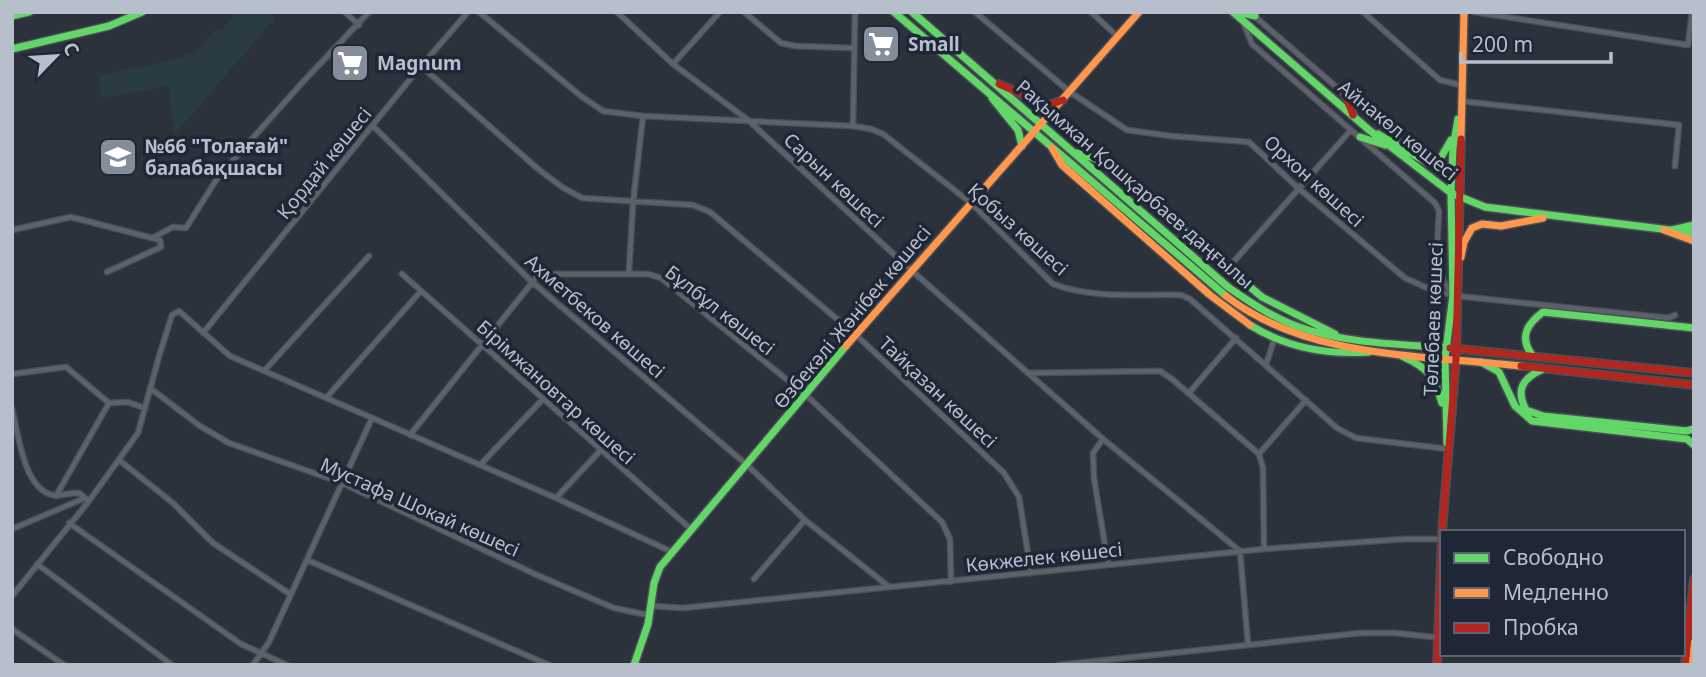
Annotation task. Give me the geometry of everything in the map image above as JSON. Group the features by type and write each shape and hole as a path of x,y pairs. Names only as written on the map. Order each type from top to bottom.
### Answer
{"main road":[{"path":"12,16 29,12"},
{"path":"12,48 109,26 142,12"},
{"name":"Рақымжан Қошқарбаев даңғылы","path":"894,12 987,91 1072,151 1241,297 1298,327 1343,339 1532,355 1693,373"},
{"name":"Рақымжан Қошқарбаев даңғылы","path":"912,12 993,82 1039,128 1049,143 1248,313 1301,337 1380,352 1456,359"},
{"name":"Өзбекәлі Жәнібек көшесі","path":"634,665 646,636 652,582 660,567 911,270 1139,12"},
{"name":"Айнакөл көшесі","path":"1233,12 1369,130 1451,193 1485,207 1694,233"},
{"path":"1239,12 1252,14"},
{"name":"Төлебаев көшесі","path":"1448,448 1445,349 1458,283 1464,12"},
{"path":"993,82 1047,106 1064,100"},
{"path":"987,91 1017,130 1022,146"},
{"path":"1344,93 1354,117"},
{"name":"Төлебаев көшесі","path":"1442,530 1456,359 1451,193 1453,148 1460,110"},
{"path":"1369,130 1426,162 1438,161 1443,157 1456,128"},
{"path":"1360,137 1390,147"},
{"path":"1049,143 1062,165 1206,292 1274,340 1352,354 1380,352"},
{"path":"1072,151 1099,160 1262,297 1343,339"},
{"path":"1458,283 1464,242 1472,228 1482,224 1501,226 1550,216"},
{"path":"1664,230 1694,225"},
{"path":"1664,230 1694,241"},
{"path":"1532,355 1525,343 1525,329 1543,312 1694,328"},
{"path":"1394,353 1422,364 1436,377 1445,413"},
{"path":"1456,359 1693,385"},
{"path":"1481,362 1499,372 1513,405 1522,417 1532,421 1687,439 1694,445"},
{"path":"1543,369 1520,384 1520,401 1527,410 1543,416 1686,431 1694,429"},
{"path":"1692,665 1689,652 1694,579"},
{"name":"Төлебаев көшесі","path":"1437,665 1440,638"},
{"path":"1685,665 1694,643"}],"street":[{"path":"345,12 359,25"},
{"path":"154,237 173,227 186,228 218,177 369,12"},
{"name":"Қордай көшесі","path":"203,333 468,12"},
{"name":"Қобыз көшесі","path":"479,12 603,111 643,117 853,126 883,134 971,203 1053,284 1099,294 1181,295 1190,299 1236,338 1337,428 1356,438 1448,448"},
{"name":"Сарын көшесі","path":"617,12 673,64 748,120 911,270 1103,439 1240,551"},
{"path":"673,64 720,12"},
{"path":"744,12 781,43 852,48"},
{"path":"853,126 852,48 855,12"},
{"name":"Орхон көшесі","path":"975,12 1070,92 1127,130 1249,142 1297,187 1405,278 1433,290 1455,295 1669,318 1675,315"},
{"path":"1091,12 1118,37"},
{"path":"1363,12 1440,80 1461,85"},
{"path":"1474,12 1688,45 1692,12"},
{"path":"1252,14 1419,158"},
{"path":"1243,21 1252,44 1435,203 1439,212 1438,270 1445,286 1455,295"},
{"name":"Тайқазан көшесі","path":"421,66 562,187 582,198 701,207 856,335 1012,482 1019,497 1031,573"},
{"path":"1460,101 1679,125 1675,166"},
{"path":"629,272 643,117"},
{"name":"Ахметбеков көшесі","path":"373,126 531,281 747,465 805,520 888,586"},
{"path":"1227,268 1351,130"},
{"path":"12,230 71,217 160,240 161,247 107,272"},
{"path":"264,371 369,256"},
{"name":"Бұлбұл көшесі","path":"531,281 539,274 629,272 661,278 806,395 942,522 950,539 951,582"},
{"name":"Бірімжановтар көшесі","path":"402,274 691,530"},
{"path":"410,435 531,281"},
{"path":"326,398 421,291"},
{"path":"12,596 138,433 172,315 179,311 230,356 556,498 673,553"},
{"path":"1189,393 1236,338"},
{"path":"1266,365 1274,340"},
{"path":"12,374 66,367 109,403 128,402 144,408"},
{"path":"1029,373 1160,372 1189,393 1259,454 1263,468 1264,549"},
{"name":"Мустафа Шокай көшесі","path":"149,388 200,426 229,443 342,483 537,575 614,608 643,614 651,610"},
{"path":"480,465 542,400"},
{"path":"1259,454 1306,400"},
{"path":"56,496 109,403"},
{"path":"12,409 32,482 41,491 56,496 75,493 87,499"},
{"path":"253,665 307,560 372,418"},
{"path":"1103,439 1093,453 1094,478 1108,564"},
{"path":"556,498 600,451"},
{"path":"119,460 166,498 213,543 290,594"},
{"path":"12,529 87,499"},
{"path":"754,579 805,520"},
{"path":"69,523 241,644 287,665"},
{"name":"Көкжелек көшесі","path":"651,610 1240,551 1440,536"},
{"path":"1240,551 1248,644"},
{"path":"307,560 549,665"},
{"path":"37,564 172,665"},
{"path":"12,629 64,665"},
{"path":"1058,665 1361,633 1395,633 1440,638"}],"shaded area":[{"path":"236,12 268,12 275,18 175,134 168,86 102,98 98,76 169,61 196,52 216,30 221,30"}],"traffic: fast":[{"path":"12,16 29,12"},
{"path":"12,49 109,26 142,12"},
{"path":"894,12 1226,296"},
{"path":"912,12 1228,287 1253,304 1289,323 1317,333 1374,342 1450,348"},
{"path":"1233,12 1369,130 1451,193 1485,207 1694,233"},
{"path":"1239,12 1255,16"},
{"path":"992,98 1018,130 1022,146"},
{"path":"1447,443 1445,358 1453,295 1451,193 1453,148 1458,119"},
{"path":"1378,134 1426,162 1440,159 1451,140"},
{"path":"1360,137 1385,145"},
{"path":"1077,153 1099,160 1262,297 1335,334"},
{"path":"1672,230 1694,225"},
{"path":"1532,355 1526,342 1527,331 1543,312 1694,328"},
{"path":"1250,325 1278,339 1307,348 1369,352"},
{"path":"634,665 648,624 654,583 660,567 846,346"},
{"path":"1402,356 1418,364 1429,374 1442,403"},
{"path":"1481,362 1499,372 1515,406 1532,421 1687,439 1694,445"},
{"path":"1543,369 1530,376 1523,385 1521,396 1526,410 1543,416 1686,431 1694,429"}],"traffic: slow":[{"path":"846,346 1139,12"},
{"path":"1461,139 1464,12"},
{"path":"1052,148 1062,165 1210,295 1250,325"},
{"path":"1461,257 1464,242 1472,228 1482,224 1501,226 1543,218"},
{"path":"1664,230 1694,241"},
{"path":"1226,296 1258,317 1329,343 1406,356 1521,366"},
{"path":"1692,665 1694,643"}],"traffic: jam":[{"path":"999,84 1047,106 1063,100"},
{"path":"1344,93 1353,115"},
{"path":"1442,530 1456,359 1461,139"},
{"path":"1450,348 1694,373"},
{"path":"1521,366 1694,385"},
{"path":"1685,665 1694,579"},
{"path":"1437,665 1440,588"}],"place":[{"name":"Small","path":"881,44"},
{"name":"Magnum","path":"350,63"},
{"name":"№66 \"Толағай\" балабақшасы","path":"118,157"}]}
